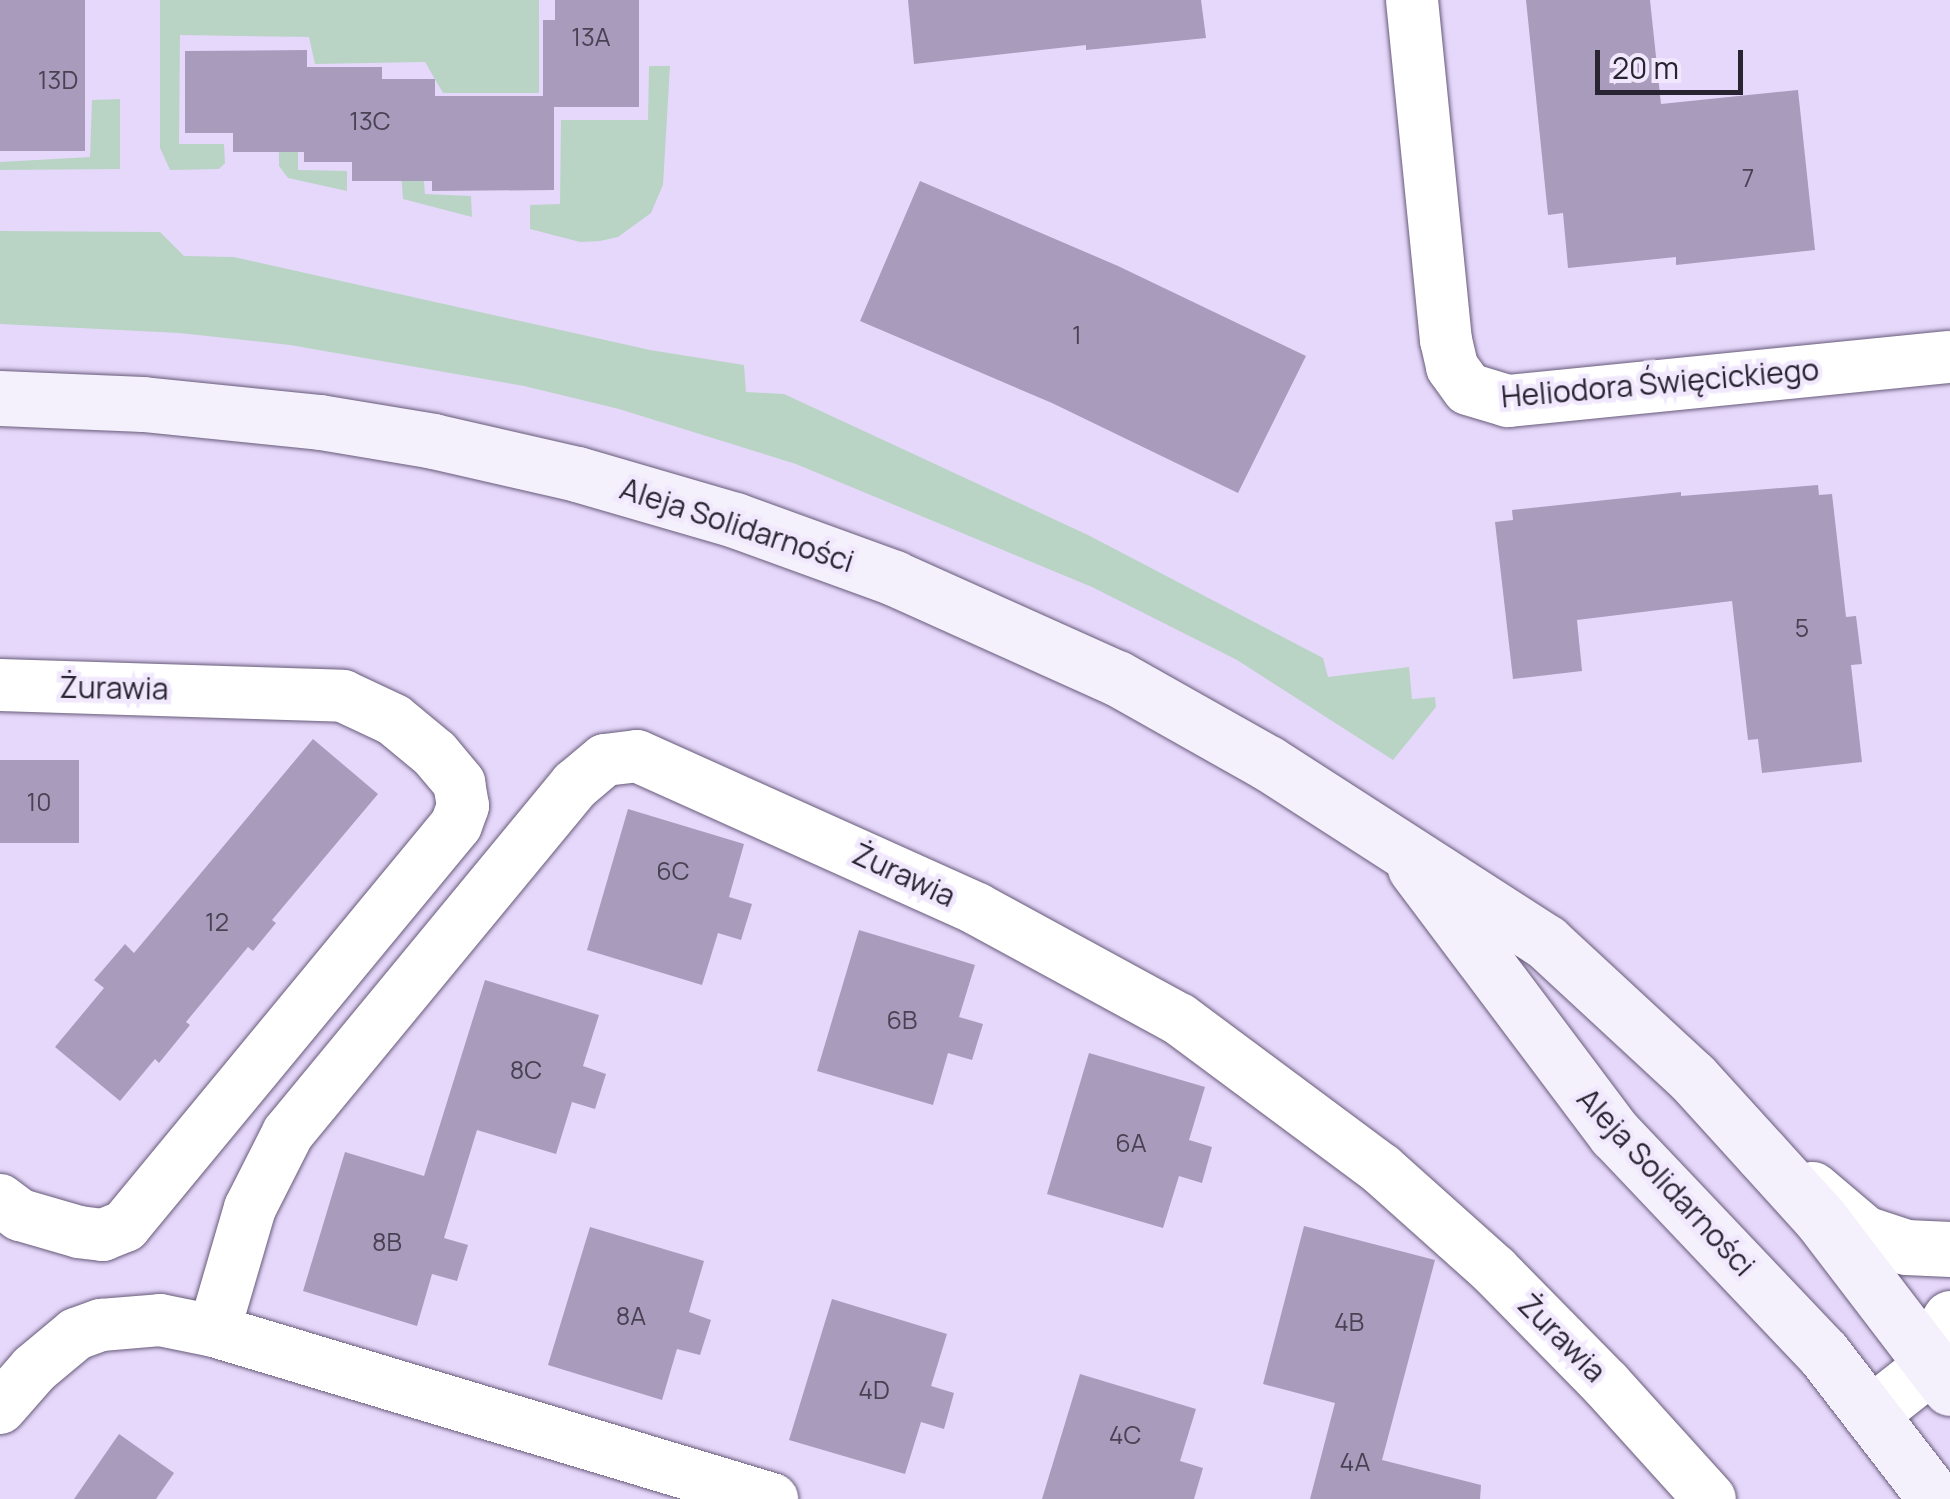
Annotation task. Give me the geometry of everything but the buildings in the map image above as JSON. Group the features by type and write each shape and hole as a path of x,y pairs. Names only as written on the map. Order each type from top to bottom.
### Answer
{"main road":[{"name":"Aleja Solidarności","path":"0,398 231,412 433,441 577,474 735,520 894,578 1102,671 1268,764 1546,942 1692,1077 1946,1361"},
{"name":"Aleja Solidarności","path":"1408,856 1446,914 1616,1134 1756,1279 1936,1499"}],"street":[{"name":"Heliodora Święcickiego","path":"1412,0 1446,340 1452,366 1479,396 1520,400 1950,357"},
{"name":"Żurawia","path":"0,685 342,696 394,720 435,754 459,783 464,806 456,825 124,1226 91,1235 33,1220 0,1201"},
{"name":"Żurawia","path":"214,1331 250,1208 288,1133 575,784 606,760 637,756 977,909 1139,995 1193,1030 1344,1140 1494,1270 1606,1384 1710,1499"},
{"path":"1762,1154 1790,1165 1830,1208 1864,1233 1906,1247 1950,1249"},
{"path":"0,1408 34,1369 76,1334 132,1320 160,1320 214,1331 772,1499"},
{"path":"1870,1414 1946,1361"}],"green space":[{"path":"160,0 539,0 539,93 443,93 425,62 315,64 309,37 180,35 179,144 224,144 225,163 219,169 170,170 160,148"},
{"path":"649,66 670,66 663,185 651,213 618,237 600,241 580,242 530,229 530,205 560,204 561,120 648,120"},
{"path":"120,99 120,169 0,170 0,162 90,157 92,100"},
{"path":"279,147 298,147 298,170 347,171 347,191 288,178 279,166"},
{"path":"401,171 423,171 425,194 471,196 472,217 403,199"},
{"path":"0,231 160,232 184,256 234,257 650,350 744,365 746,392 784,394 1088,535 1323,658 1328,677 1409,667 1412,699 1435,697 1436,707 1393,760 1237,660 1092,587 796,464 619,409 524,386 290,345 179,333 0,324"}]}
